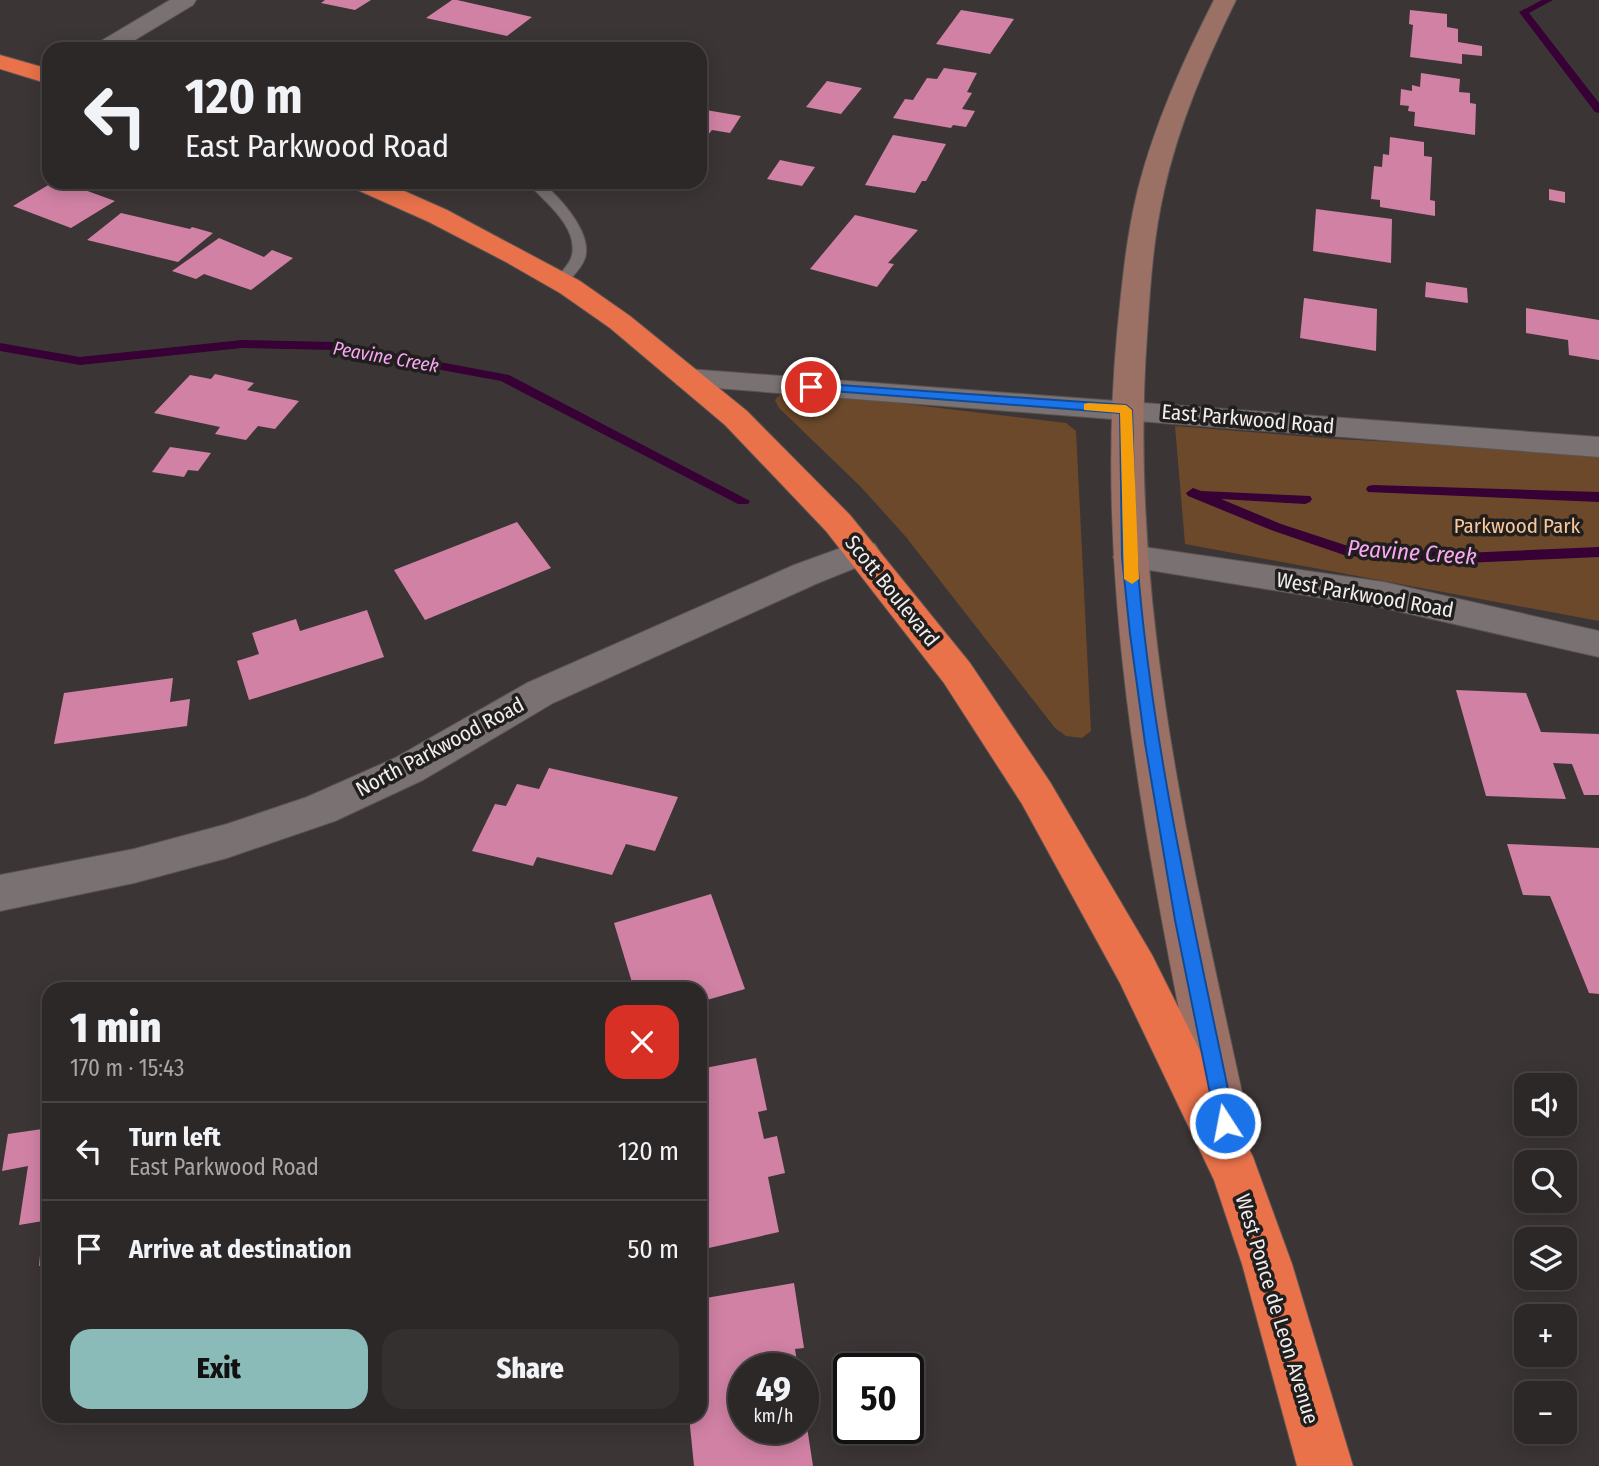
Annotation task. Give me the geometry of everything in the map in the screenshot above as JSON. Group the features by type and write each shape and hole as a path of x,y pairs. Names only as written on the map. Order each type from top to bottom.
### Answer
{"highway":[{"path":"0,62 42,75"},
{"name":"Scott Boulevard","path":"378,189 438,216 560,282 620,321 736,418 863,552 957,673 1036,793 1136,969 1236,1174"},
{"name":"West Ponce de Leon Avenue","path":"1236,1174 1266,1264 1325,1466"}],"main road":[{"name":"West Ponce de Leon Avenue","path":"1225,0 1184,85 1164,146 1145,219 1132,318 1126,410 1129,557 1137,634 1184,920 1236,1174"}],"street":[{"path":"116,42 185,0"},
{"name":"East Parkwood Road","path":"688,378 1599,447"},
{"name":"North Parkwood Road","path":"0,892 134,866 228,841 321,809 409,769 540,693 806,574 863,552"},
{"name":"West Parkwood Road","path":"1129,557 1384,595 1599,644"}],"lane":[{"path":"541,189 557,204 580,241 579,258 560,282"}],"green space":[{"path":"796,391 1066,423 1076,431 1091,731 1082,738 1066,736 1055,728 906,537 861,487 779,408 775,400 782,392"},
{"name":"Parkwood Park","path":"1175,426 1336,439 1599,452 1599,621 1185,544"}],"building":[{"path":"325,0 371,0 355,10 321,3"},
{"path":"452,0 532,17 507,36 426,18"},
{"path":"961,10 1014,19 990,54 936,44"},
{"path":"1410,10 1447,14 1447,27 1458,29 1458,42 1482,46 1482,56 1462,54 1462,64 1410,57 1413,25 1409,24"},
{"path":"944,68 977,73 967,92 972,93 962,109 975,111 966,127 953,125 951,128 893,118 905,99 913,100 927,78 937,79"},
{"path":"1421,73 1460,79 1459,92 1470,93 1470,103 1476,104 1475,135 1414,126 1415,112 1408,111 1409,106 1400,105 1401,89 1412,91 1412,85 1420,87"},
{"path":"827,81 862,88 841,114 806,107"},
{"path":"707,110 741,116 730,133 712,130 707,136"},
{"path":"893,135 946,144 926,181 922,181 915,193 865,185"},
{"path":"1390,137 1424,142 1424,156 1432,157 1430,200 1435,201 1435,216 1380,207 1380,200 1371,199 1374,166 1382,167 1383,154 1389,155"},
{"path":"780,160 815,167 802,186 767,179"},
{"path":"42,189 82,189 115,201 71,228 13,206"},
{"path":"1549,189 1565,192 1565,203 1549,200"},
{"path":"1316,209 1392,219 1391,263 1313,251"},
{"path":"121,213 213,233 178,262 87,240"},
{"path":"855,215 918,230 888,263 894,264 877,287 810,269"},
{"path":"219,238 264,257 272,250 293,258 251,290 204,274 196,279 172,271"},
{"path":"1426,282 1467,288 1468,303 1425,297"},
{"path":"1304,298 1377,309 1376,351 1300,338"},
{"path":"1526,308 1599,320 1599,360 1569,355 1568,340 1526,333"},
{"path":"215,374 254,383 247,390 299,401 275,429 258,426 246,440 215,434 220,427 154,413 190,375 211,379"},
{"path":"170,447 211,453 198,471 188,470 184,477 152,472"},
{"path":"517,522 551,568 425,620 394,570"},
{"path":"367,610 384,657 249,700 237,661 259,654 252,633 296,619 300,631"},
{"path":"173,678 170,702 190,699 187,726 54,744 64,693"},
{"path":"1456,690 1526,693 1541,732 1599,734 1599,795 1584,795 1572,764 1553,763 1566,799 1486,796"},
{"path":"549,768 678,797 655,851 626,844 612,875 537,857 533,866 472,851 495,804 506,806 517,784 539,789"},
{"path":"1507,844 1599,848 1599,994 1589,993 1550,896 1523,895"},
{"path":"711,894 745,989 707,1000 707,982 632,982 614,923"},
{"path":"756,1058 767,1110 758,1112 764,1139 777,1136 785,1173 768,1177 779,1232 707,1248 707,1068"},
{"path":"42,1129 42,1221 19,1225 28,1166 2,1171 8,1134"},
{"path":"42,1232 42,1265 39,1266"},
{"path":"794,1283 804,1348 795,1349 796,1353 728,1353 728,1444 810,1444 813,1466 694,1466 690,1423 707,1423 707,1298"}],"waterway":[{"path":"1549,0 1524,12 1599,110"},
{"name":"Peavine Creek","path":"0,347 80,361 242,344 333,346 505,378 743,501"},
{"path":"1373,489 1599,497"},
{"name":"Peavine Creek","path":"1193,493 1276,527 1347,551 1464,558 1599,552"},
{"path":"1206,494 1305,499"}],"slow traffic":[{"path":"1088,407 1126,410 1129,557 1132,579"}],"route":[{"path":"811,387 1126,410 1129,557 1137,634 1184,920 1225,1123"}]}
